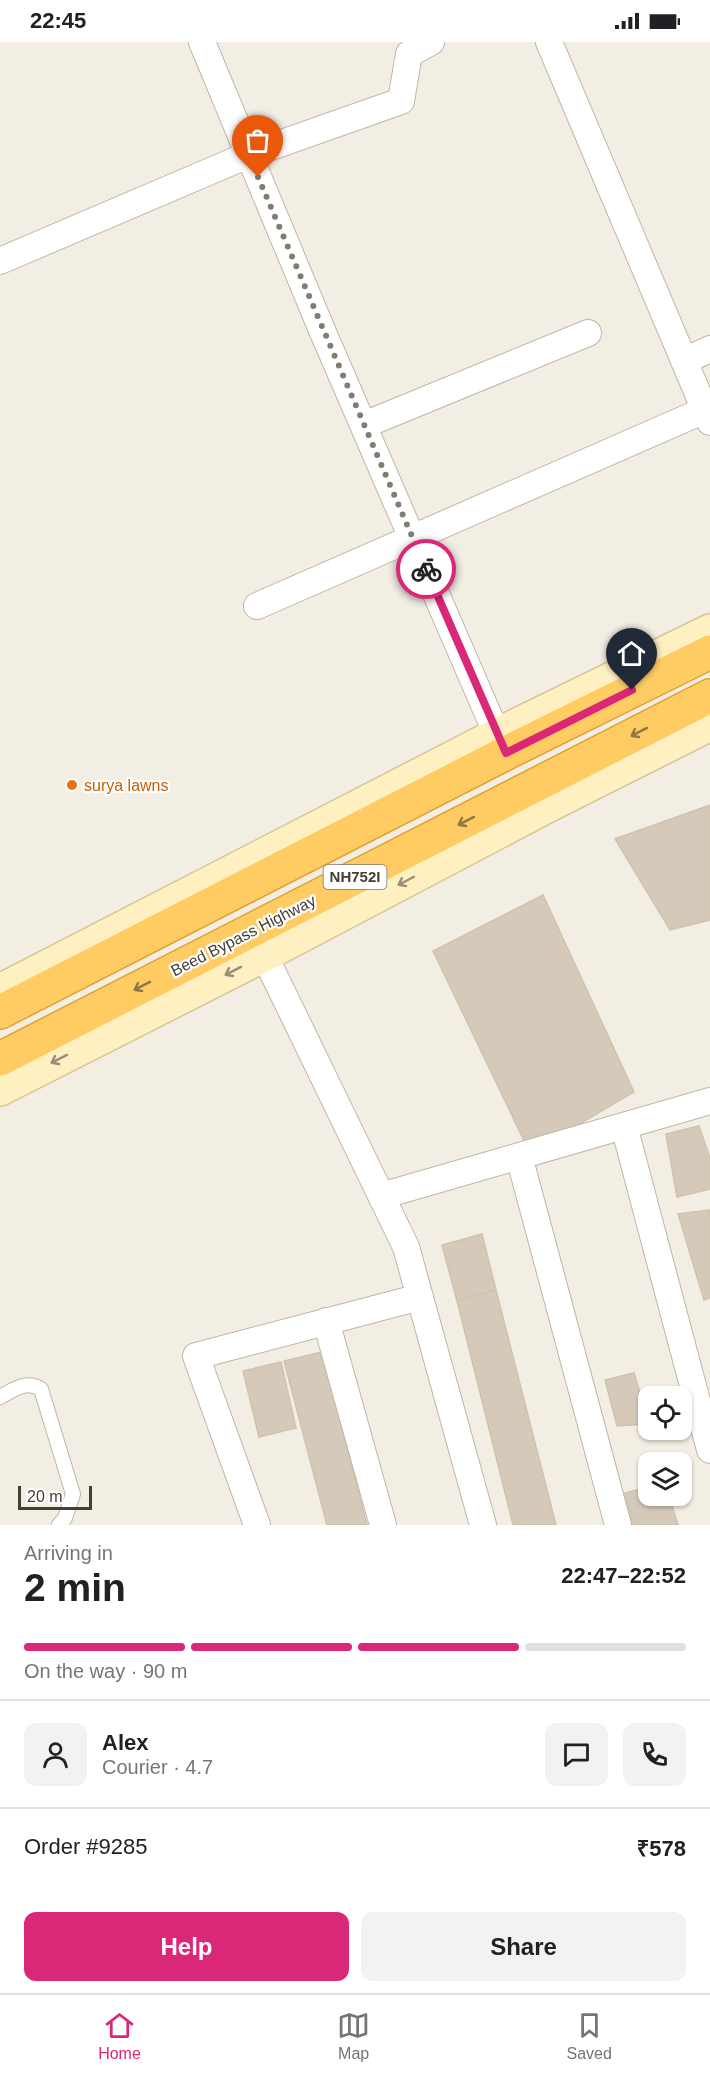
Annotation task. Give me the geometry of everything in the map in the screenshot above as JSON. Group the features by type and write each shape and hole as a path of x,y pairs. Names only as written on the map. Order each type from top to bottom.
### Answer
{"highway":[{"name":"NH752I","path":"0,1012 501,744 710,652"},
{"name":"Beed Bypass Highway","path":"0,1059 258,943 710,696"}],"street":[{"path":"202,42 248,155 501,744"},
{"path":"0,261 248,155 401,101 409,54 431,42"},
{"path":"256,606 412,537 707,416 549,42"},
{"path":"364,425 588,333"},
{"path":"684,361 710,349"},
{"path":"0,991 501,744 710,631"},
{"path":"0,1089 258,943 547,806 710,724"},
{"path":"258,943 406,1247 483,1525"},
{"path":"381,1196 710,1101"},
{"path":"624,1126 710,1450"},
{"path":"519,1156 618,1525"},
{"path":"257,1525 195,1356 420,1297"},
{"path":"326,1321 383,1525"}],"lane":[{"path":"0,1396 26,1384 42,1389 73,1494 59,1525"}],"building":[{"path":"710,805 710,920 670,930 615,839"},
{"path":"543,895 634,1092 530,1153 433,951"},
{"path":"699,1126 710,1158 710,1189 677,1197 666,1134"},
{"path":"710,1210 710,1298 704,1300 678,1214"},
{"path":"482,1234 496,1290 457,1301 442,1245"},
{"path":"496,1290 556,1525 513,1525 457,1301"},
{"path":"322,1352 367,1525 327,1525 284,1361"},
{"path":"281,1362 296,1428 259,1437 243,1371"},
{"path":"634,1373 638,1386 638,1425 617,1426 605,1380"},
{"path":"638,1490 638,1506 672,1506 678,1525 633,1525 625,1493"}],"way so far":[{"path":"258,177 426,569"}],"place":[{"name":"surya lawns","path":"72,785"}],"route":[{"path":"426,569 506,753 632,690"}]}
